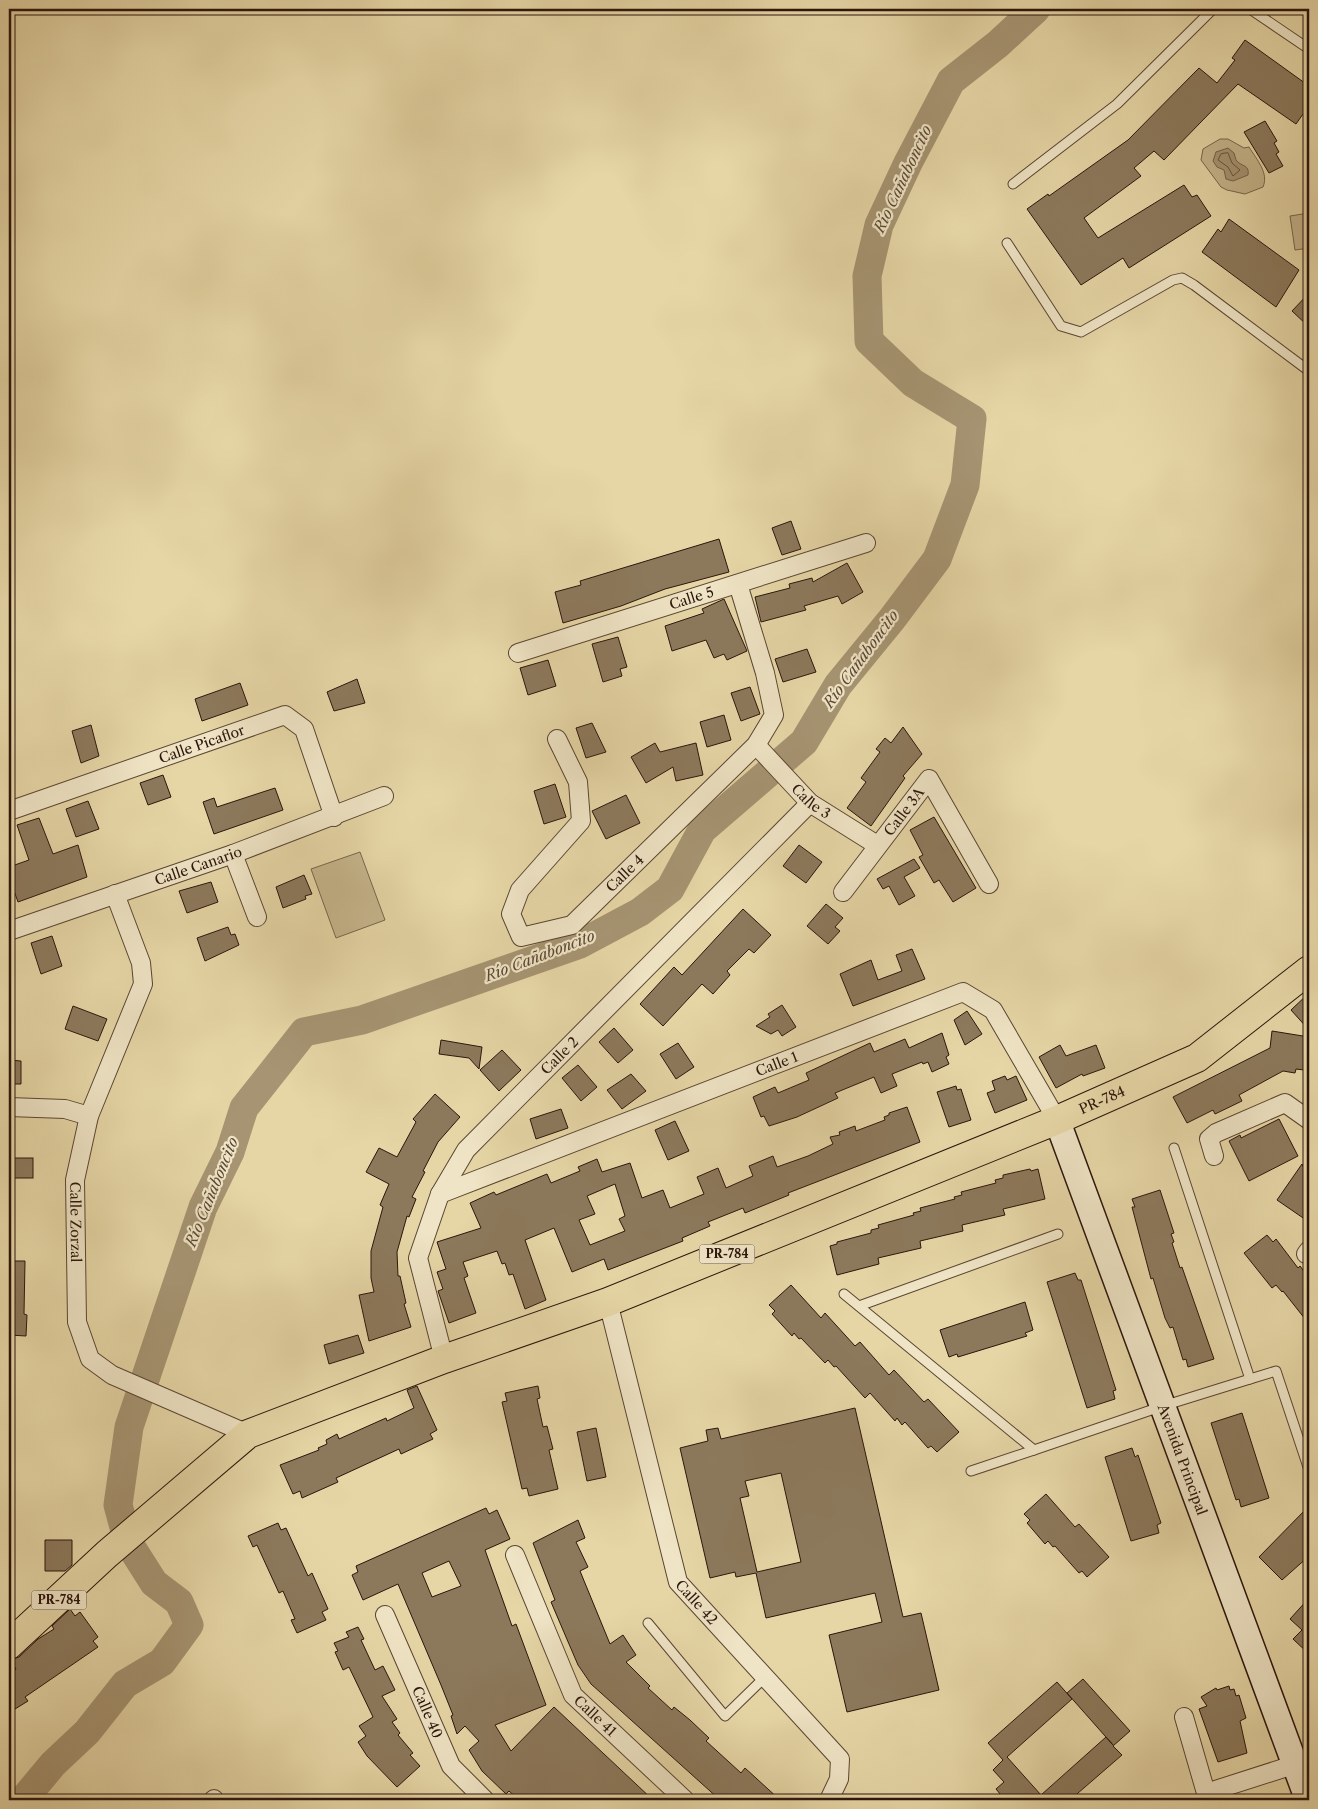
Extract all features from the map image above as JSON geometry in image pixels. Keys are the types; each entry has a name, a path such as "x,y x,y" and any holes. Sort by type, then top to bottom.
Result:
{"main road":[{"name":"PR-784","path":"9,1645 107,1554 248,1434 444,1359 608,1302 1057,1120 1197,1058 1309,970"}],"street":[{"name":"Calle 5","path":"518,653 866,543"},
{"name":"Calle 4","path":"557,740 578,782 581,821 520,890 511,914 521,937 572,925 756,745 774,715 765,673 738,584"},
{"name":"Calle Picaflor","path":"9,811 285,716 304,729 334,816"},
{"name":"Calle 3","path":"756,745 810,803 877,846"},
{"name":"Calle 3A","path":"843,892 929,779 990,884"},
{"name":"Calle Canario","path":"9,931 233,854 384,796"},
{"name":"Calle 2","path":"444,1359 418,1258 440,1194 466,1150 810,803"},
{"path":"233,854 257,917"},
{"name":"Calle Zorzal","path":"115,894 141,963 143,984 89,1116 75,1180 77,1322 90,1359 112,1374 248,1434"},
{"name":"Calle 1","path":"440,1194 963,992 993,1010 1057,1120"},
{"path":"1214,1156 1209,1139 1216,1132 1285,1102 1309,1120"},
{"path":"9,1107 64,1108 89,1116"},
{"name":"Avenida Principal","path":"1057,1120 1163,1406 1302,1762 1308,1800"},
{"name":"Calle 42","path":"608,1302 678,1582 840,1759 839,1779 829,1800"},
{"name":"Calle 41","path":"515,1555 573,1695 685,1800"},
{"name":"Calle 40","path":"385,1615 451,1766 485,1800"},
{"path":"1184,1717 1207,1796 1302,1762"}],"lane":[{"path":"1013,184 1117,104 1213,9"},
{"path":"1250,9 1309,49"},
{"path":"1007,243 1061,326 1081,332 1173,280 1182,278 1309,371"},
{"path":"1174,1148 1250,1379"},
{"path":"859,1306 1058,1234"},
{"path":"844,1294 1034,1450"},
{"path":"971,1472 1163,1406 1276,1371 1308,1467"},
{"path":"648,1623 726,1716 765,1676"}],"shaded area":[{"path":"1220,139 1228,139 1244,148 1249,147 1263,172 1263,187 1245,194 1221,187 1201,160 1203,149"},
{"path":"1309,213 1309,248 1295,250 1290,216"},
{"path":"360,852 385,920 336,938 311,869"}],"water":[{"path":"1228,148 1234,153 1236,160 1248,169 1248,175 1233,181 1226,179 1224,170 1217,167 1213,161 1216,152"}],"building":[{"path":"1245,40 1309,86 1309,119 1303,114 1296,124 1238,84 1164,160 1154,151 1134,168 1141,176 1084,218 1098,238 1184,185 1192,197 1197,195 1211,216 1129,268 1123,258 1081,285 1027,209 1048,194 1049,196 1128,140 1199,68 1217,83 1235,60 1232,58"},
{"path":"1265,121 1277,141 1274,143 1279,152 1276,154 1283,166 1269,173 1244,132"},
{"path":"1229,219 1299,270 1276,307 1202,252 1218,229 1221,232"},
{"path":"1309,293 1309,327 1292,311"},
{"path":"791,521 801,549 782,555 772,528"},
{"path":"719,539 729,572 665,589 621,606 563,623 555,592 581,585 580,581"},
{"path":"847,563 863,592 842,604 838,596 804,606 806,610 761,622 755,597 790,588 789,584 812,578 813,582"},
{"path":"724,599 747,651 727,660 724,654 714,658 706,640 672,651 665,626 704,613 702,609"},
{"path":"618,637 627,667 620,669 622,676 603,682 592,644"},
{"path":"807,649 816,672 783,682 775,659"},
{"path":"548,660 556,686 528,695 520,668"},
{"path":"357,679 365,703 334,711 327,692"},
{"path":"240,683 248,705 202,721 195,699"},
{"path":"750,687 760,714 741,721 731,693"},
{"path":"724,715 731,740 707,747 700,722"},
{"path":"592,723 606,752 586,758 576,728"},
{"path":"91,725 99,756 81,763 72,731"},
{"path":"903,727 922,754 903,776 905,778 871,826 847,808 866,782 861,778 880,752 876,749 885,738 891,743"},
{"path":"655,743 660,752 696,743 703,775 676,781 673,767 646,783 631,757"},
{"path":"163,775 171,797 148,805 140,783"},
{"path":"555,784 566,817 544,824 534,791"},
{"path":"275,788 283,810 214,834 203,802 214,798 217,807"},
{"path":"626,795 640,823 606,839 592,811"},
{"path":"88,801 99,829 76,837 66,809"},
{"path":"934,817 976,888 953,902 939,880 934,883 919,857 923,855 910,830"},
{"path":"39,818 53,854 78,845 87,877 18,902 9,877 9,867 29,860 17,825"},
{"path":"799,845 822,862 806,883 783,866"},
{"path":"914,859 920,868 904,877 915,896 899,905 889,886 883,889 877,879"},
{"path":"304,875 312,894 305,896 306,899 283,908 276,887"},
{"path":"211,882 218,902 187,913 179,891"},
{"path":"826,904 843,918 835,927 840,931 828,944 807,926"},
{"path":"743,909 771,935 754,953 749,949 727,971 730,975 713,994 702,984 663,1026 640,1004 674,967 682,975"},
{"path":"228,927 231,935 235,934 239,945 205,961 197,938"},
{"path":"52,936 62,966 41,974 31,943"},
{"path":"912,949 925,979 853,1006 840,974 871,960 878,980 902,971 896,955"},
{"path":"1309,993 1309,1030 1291,1010"},
{"path":"782,1005 796,1027 782,1036 778,1030 771,1034 756,1026 770,1017 768,1014"},
{"path":"73,1006 107,1019 98,1041 65,1029"},
{"path":"967,1011 982,1034 965,1045 954,1020"},
{"path":"614,1028 633,1050 618,1063 599,1042"},
{"path":"1272,1031 1309,1037 1304,1070 1296,1069 1295,1073 1283,1071 1239,1095 1242,1101 1215,1114 1213,1110 1187,1123 1173,1097 1270,1048"},
{"path":"942,1033 949,1055 946,1057 949,1064 932,1072 928,1062 923,1064 922,1062 892,1074 897,1086 881,1093 874,1077 835,1093 838,1098 797,1117 769,1126 764,1116 761,1117 753,1097 775,1087 778,1093 809,1080 806,1073 870,1043 874,1052 905,1039 909,1048"},
{"path":"441,1040 482,1047 479,1069 469,1058 439,1054"},
{"path":"678,1043 694,1067 676,1079 660,1054"},
{"path":"1060,1045 1066,1056 1096,1045 1105,1068 1083,1076 1082,1074 1056,1088 1039,1057"},
{"path":"502,1050 521,1070 499,1091 480,1070"},
{"path":"9,1060 21,1061 21,1084 9,1084"},
{"path":"578,1065 597,1087 581,1101 562,1078"},
{"path":"631,1074 646,1091 622,1109 607,1090"},
{"path":"1005,1076 1007,1080 1016,1076 1027,1100 995,1113 987,1093 995,1090 992,1081"},
{"path":"956,1086 957,1090 961,1089 971,1120 949,1127 937,1092"},
{"path":"435,1094 460,1117 438,1142 423,1171 425,1172 412,1197 416,1199 409,1217 407,1216 397,1252 398,1276 400,1276 406,1303 404,1304 411,1327 369,1341 359,1295 374,1292 371,1278 371,1251 383,1207 380,1205 389,1184 366,1172 379,1148 397,1157 416,1122 413,1119"},
{"path":"907,1107 920,1142 788,1193 789,1195 745,1213 743,1208 708,1222 710,1226 682,1238 683,1241 608,1270 604,1259 572,1272 554,1228 525,1240 546,1300 525,1309 513,1274 509,1275 505,1263 502,1264 497,1251 463,1262 468,1276 464,1278 476,1313 449,1323 438,1291 443,1289 437,1272 446,1269 437,1242 481,1228 470,1203 494,1192 496,1195 547,1174 551,1183 580,1171 578,1167 597,1159 602,1172 630,1163 642,1198 663,1190 670,1208 704,1194 697,1177 718,1168 726,1188 753,1176 749,1166 773,1156 777,1167 808,1156 833,1144 830,1137 840,1135 839,1132 855,1126 856,1131 885,1120 884,1117 889,1115 889,1113","holes":["615,1184 625,1216 619,1219 625,1231 590,1245 579,1220 595,1214 587,1196"]},
{"path":"561,1109 568,1128 536,1139 530,1119"},
{"path":"1279,1119 1298,1156 1249,1181 1229,1141 1240,1135 1241,1138"},
{"path":"675,1121 689,1151 668,1160 655,1130"},
{"path":"9,1158 33,1158 33,1178 9,1178"},
{"path":"1309,1160 1309,1222 1277,1200 1302,1164 1304,1168"},
{"path":"1030,1169 1031,1171 1038,1169 1045,1199 1003,1209 1005,1215 962,1225 963,1231 920,1241 921,1248 878,1258 879,1264 837,1275 830,1246 837,1244 837,1242 871,1233 871,1230 879,1228 878,1225 914,1215 913,1213 921,1211 920,1208 955,1199 954,1197 962,1195 961,1192 996,1183 995,1180 1003,1178 1003,1175"},
{"path":"1160,1190 1174,1233 1171,1234 1174,1242 1172,1243 1214,1359 1188,1367 1186,1359 1183,1360 1173,1327 1170,1328 1165,1318 1153,1278 1151,1279 1132,1207 1135,1207 1132,1199"},
{"path":"1267,1235 1273,1242 1276,1239 1298,1268 1300,1266 1309,1278 1309,1324 1283,1291 1276,1285 1272,1288 1244,1253"},
{"path":"9,1261 25,1261 24,1314 27,1315 26,1336 9,1335"},
{"path":"1075,1273 1078,1280 1081,1280 1116,1390 1113,1391 1115,1399 1087,1408 1047,1282"},
{"path":"791,1285 821,1318 825,1313 855,1346 860,1342 889,1375 894,1370 924,1402 928,1399 959,1432 937,1452 931,1446 928,1448 905,1422 902,1425 897,1418 895,1421 870,1393 865,1398 836,1366 834,1367 828,1360 825,1363 801,1338 799,1339 794,1333 792,1336 772,1314 775,1311 769,1305"},
{"path":"1025,1302 1033,1330 1025,1333 1027,1336 958,1357 957,1354 949,1357 940,1330"},
{"path":"358,1335 364,1353 329,1364 324,1345"},
{"path":"417,1386 437,1430 430,1434 433,1439 401,1454 399,1449 336,1478 338,1482 302,1498 300,1491 293,1494 280,1465 319,1450 318,1448 327,1444 326,1440 337,1434 339,1439 386,1418 387,1421 414,1408 407,1390"},
{"path":"538,1386 540,1398 537,1399 543,1427 547,1426 553,1449 549,1450 558,1489 529,1496 527,1488 522,1489 502,1402 507,1401 505,1393"},
{"path":"855,1408 903,1617 921,1613 939,1690 847,1712 829,1635 882,1622 875,1593 766,1618 756,1573 736,1577 735,1572 710,1578 680,1448 708,1441 706,1430 718,1428 721,1439","holes":["781,1473 801,1562 757,1572 740,1498 749,1496 745,1481"]},
{"path":"1242,1413 1269,1498 1241,1507 1239,1499 1236,1500 1211,1423"},
{"path":"596,1428 606,1477 587,1481 577,1432"},
{"path":"1132,1448 1135,1457 1138,1455 1161,1523 1157,1525 1159,1533 1131,1541 1105,1457"},
{"path":"1046,1494 1075,1527 1079,1524 1109,1557 1087,1577 1082,1571 1079,1573 1055,1546 1053,1547 1048,1541 1045,1544 1027,1523 1030,1520 1024,1514"},
{"path":"1309,1506 1309,1556 1282,1580 1259,1557"},
{"path":"486,1508 489,1514 497,1510 510,1539 485,1550 512,1626 516,1624 546,1705 495,1725 511,1751 554,1707 653,1800 519,1800 509,1791 506,1794 482,1771 469,1750 479,1741 465,1726 457,1734 451,1716 453,1715 398,1584 363,1600 352,1575 358,1572 356,1566","holes":["449,1561 461,1586 432,1597 422,1573"]},
{"path":"578,1520 585,1538 576,1542 588,1567 580,1571 610,1644 623,1635 636,1655 626,1662 650,1686 648,1688 672,1710 674,1707 690,1720 709,1738 706,1741 741,1773 745,1768 780,1800 720,1800 591,1684 578,1665 551,1602 555,1600 533,1543"},
{"path":"278,1523 281,1530 286,1528 308,1576 312,1573 328,1609 322,1612 326,1620 297,1633 291,1620 295,1619 283,1591 279,1593 257,1545 253,1547 248,1536"},
{"path":"45,1540 72,1540 72,1565 65,1571 45,1571"},
{"path":"1309,1598 1309,1654 1293,1639 1302,1630 1290,1619"},
{"path":"70,1609 75,1616 80,1612 98,1637 93,1641 98,1647 25,1697 28,1701 15,1709 9,1699 9,1674 16,1669 10,1660 19,1657 38,1639 54,1629 52,1626"},
{"path":"358,1627 364,1639 361,1640 375,1670 383,1666 395,1690 382,1696 397,1719 392,1722 400,1733 398,1735 413,1753 410,1755 420,1766 397,1787 367,1756 358,1742 366,1736 359,1726 373,1717 349,1667 343,1670 335,1652 338,1651 334,1643 349,1637 346,1632"},
{"path":"1083,1679 1130,1731 1113,1746 1122,1755 1070,1800 1005,1800 996,1789 1004,1782 993,1770 1003,1760 988,1743 1057,1682 1072,1699 1007,1757 1041,1795 1106,1737 1067,1693"},
{"path":"1229,1686 1230,1690 1234,1689 1236,1696 1239,1695 1246,1718 1240,1721 1247,1753 1218,1762 1199,1709 1207,1706 1201,1697 1216,1688 1217,1690"}],"waterway":[{"name":"Río Cañaboncito","path":"23,1800 53,1764 87,1732 125,1684 162,1662 189,1625 179,1602 154,1583 128,1542 118,1505 129,1427 203,1207 230,1152 244,1108 304,1032 362,1020 580,944 640,912 670,889 702,830 804,742 838,685 892,619 937,559 965,485 972,419 913,383 869,341 867,276 879,225 908,163 951,81 998,44 1036,9"}]}
